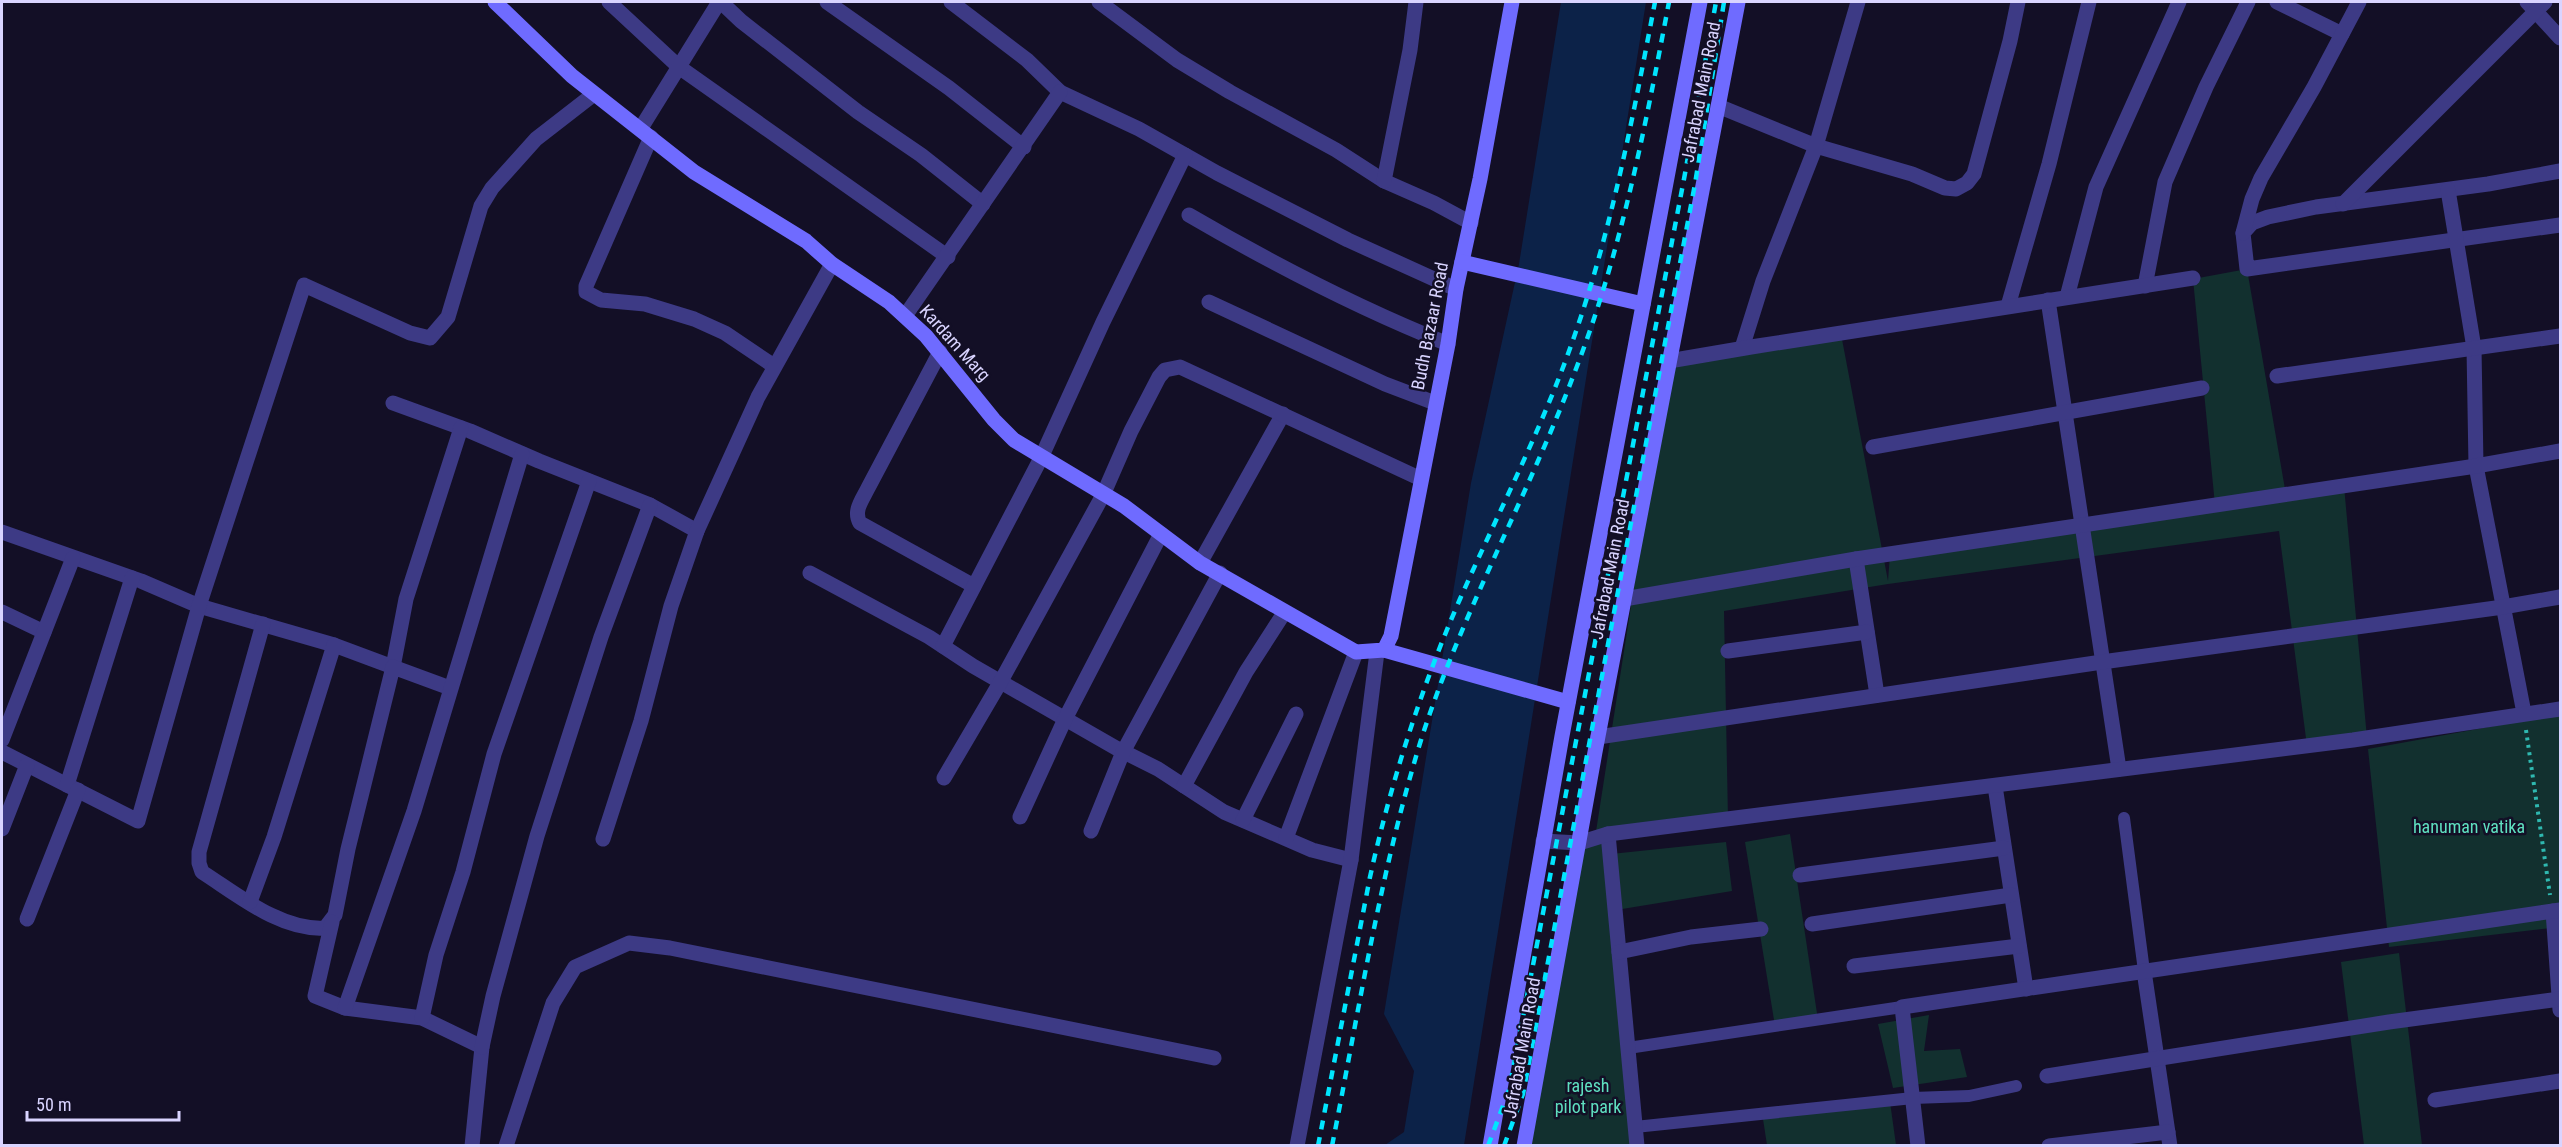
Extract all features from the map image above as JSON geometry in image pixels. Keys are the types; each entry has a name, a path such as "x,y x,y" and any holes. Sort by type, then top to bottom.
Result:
{"main road":[{"name":"Kardam Marg","path":"495,2 548,54 594,94 694,172 806,241 832,264 905,316 940,352 994,420 1014,440 1103,495 1200,562 1284,613 1356,652 1380,651 1568,702"},
{"name":"Budh Bazaar Road","path":"1380,651 1391,636 1448,344 1456,289 1472,223 1512,2"},
{"name":"Jafrabad Main Road","path":"1490,1146 1568,702 1700,2"},
{"name":"Jafrabad Main Road","path":"1524,1146 1598,737 1738,2"},
{"path":"1462,262 1643,304"}],"street":[{"path":"609,2 679,67 948,257"},
{"path":"774,366 725,333 694,319 645,304 601,300 586,292 586,285 646,133 679,67 720,2 858,112 921,155 983,204"},
{"path":"827,2 949,88 1024,147"},
{"path":"951,2 1027,60 1060,92 1139,129 1348,240 1456,289"},
{"path":"1099,2 1120,9 1186,65 1296,130 1336,150 1384,181 1472,223"},
{"path":"1384,181 1410,50 1416,2"},
{"path":"1742,348 1763,281 1816,146 1858,2"},
{"path":"1718,106 1816,146 1912,174 1945,188 1956,189 1967,183 1974,174 2018,2"},
{"path":"2008,306 2049,164 2089,2"},
{"path":"2067,297 2096,187 2179,2"},
{"path":"2145,286 2165,182 2206,87 2248,2"},
{"path":"2277,2 2342,34"},
{"path":"2359,2 2261,178 2252,199 2243,233 2247,269 2560,225"},
{"path":"2343,204 2536,5 2560,38"},
{"path":"905,316 1060,92"},
{"path":"2,752 138,820 199,606 304,285 410,333 430,338 448,317 481,206 492,188 536,139 594,94"},
{"path":"943,646 1041,458 1185,155"},
{"path":"2243,233 2252,223 2268,217 2560,171"},
{"path":"2448,190 2474,348 2476,466 2524,713"},
{"path":"1189,215 1261,257 1380,317 1448,344"},
{"path":"603,839 641,721 671,606 697,531 735,444 774,366 832,264"},
{"path":"1669,362 1742,348 2193,279"},
{"path":"2048,300 2119,769"},
{"path":"1209,302 1385,384 1435,403"},
{"path":"2277,376 2560,336"},
{"path":"940,352 868,488 856,517 860,523 974,586"},
{"path":"944,778 1001,681 1103,495 1131,431 1159,377 1166,370 1180,367 1421,479"},
{"path":"1873,447 2202,388"},
{"path":"393,403 461,428 650,505 697,531"},
{"path":"1200,562 1283,414"},
{"path":"461,428 406,599 393,667 315,996 345,1008 422,1018 482,1047"},
{"path":"1624,599 1856,559 2476,466 2560,451"},
{"path":"345,1008 414,811 522,454"},
{"path":"422,1018 436,955 463,872 494,754 589,482"},
{"path":"472,1146 482,1047 537,836 604,626 650,505"},
{"path":"2,532 132,578 199,606 334,645 450,688"},
{"path":"1020,817 1065,719 1161,534"},
{"path":"2,740 73,558"},
{"path":"1856,559 1878,696"},
{"path":"810,573 943,646 1065,719 1158,769 1224,812 1312,850 1351,860"},
{"path":"1091,831 1124,752 1220,573"},
{"path":"27,919 72,788 132,578"},
{"path":"1598,737 2560,597"},
{"path":"2,612 44,632"},
{"path":"1184,786 1246,672 1284,613"},
{"path":"263,624 199,852 199,863 202,872 250,902 301,927 325,928 332,922"},
{"path":"1728,651 1867,632"},
{"path":"250,902 274,837 334,645"},
{"path":"1297,1146 1351,860 1380,651"},
{"path":"1286,838 1356,652"},
{"path":"1544,841 1579,843 1608,834 2353,740 2560,709"},
{"path":"1243,820 1296,714"},
{"path":"2,829 27,765"},
{"path":"1995,786 2026,989"},
{"path":"1608,834 1637,1146"},
{"path":"1800,875 2004,849"},
{"path":"1812,924 2011,895"},
{"path":"1918,1146 1902,1007 2557,910 2560,1003 2389,1022 2047,1076"},
{"path":"1619,952 1691,937 1761,929"},
{"path":"506,1146 553,1003 575,967 629,943 681,950 1214,1058"},
{"path":"1854,966 2019,946"},
{"path":"2049,1146 2169,1139 2144,971"},
{"path":"2435,1100 2560,1081"}],"lane":[{"path":"2124,818 2144,971"},
{"path":"1628,1048 1902,1007"},
{"path":"1635,1127 1913,1098 1969,1096 2016,1086"}],"path":[{"path":"2524,713 2557,910"}],"green space":[{"name":"rajesh pilot park","path":"2247,269 2286,495 2344,486 2367,738 2307,746 2279,531 1888,584 1724,611 1728,819 1609,836 1611,854 1726,842 1732,891 1616,910 1642,1145 1529,1146 1579,843 1595,838 1669,361 1841,334 1888,581 1890,554 2215,505 2193,279"},
{"name":"hanuman vatika","path":"2560,714 2560,927 2389,947 2368,749"},
{"path":"1790,834 1818,1020 1775,1026 1745,842"},
{"path":"2399,953 2422,1145 2364,1145 2341,962"},
{"path":"1929,1015 1924,1051 1960,1049 1967,1077 1893,1088 1878,1024"},
{"path":"1890,1102 1896,1145 1767,1145 1763,1119"}],"water":[{"path":"1561,2 1646,2 1464,1145 1385,1145 1404,1132 1414,1071 1384,1014 1471,483 1519,264"}],"railway":[{"path":"1318,1146 1370,877 1397,771 1432,667 1473,570 1538,428 1578,325 1593,279 1617,188 1655,2"},
{"path":"1332,1146 1382,891 1421,740 1455,647 1556,420 1591,329 1630,190 1669,2"},
{"path":"1488,1146 1509,1090 1716,2"},
{"path":"1504,1146 1523,1094 1695,184 1724,2"}]}
